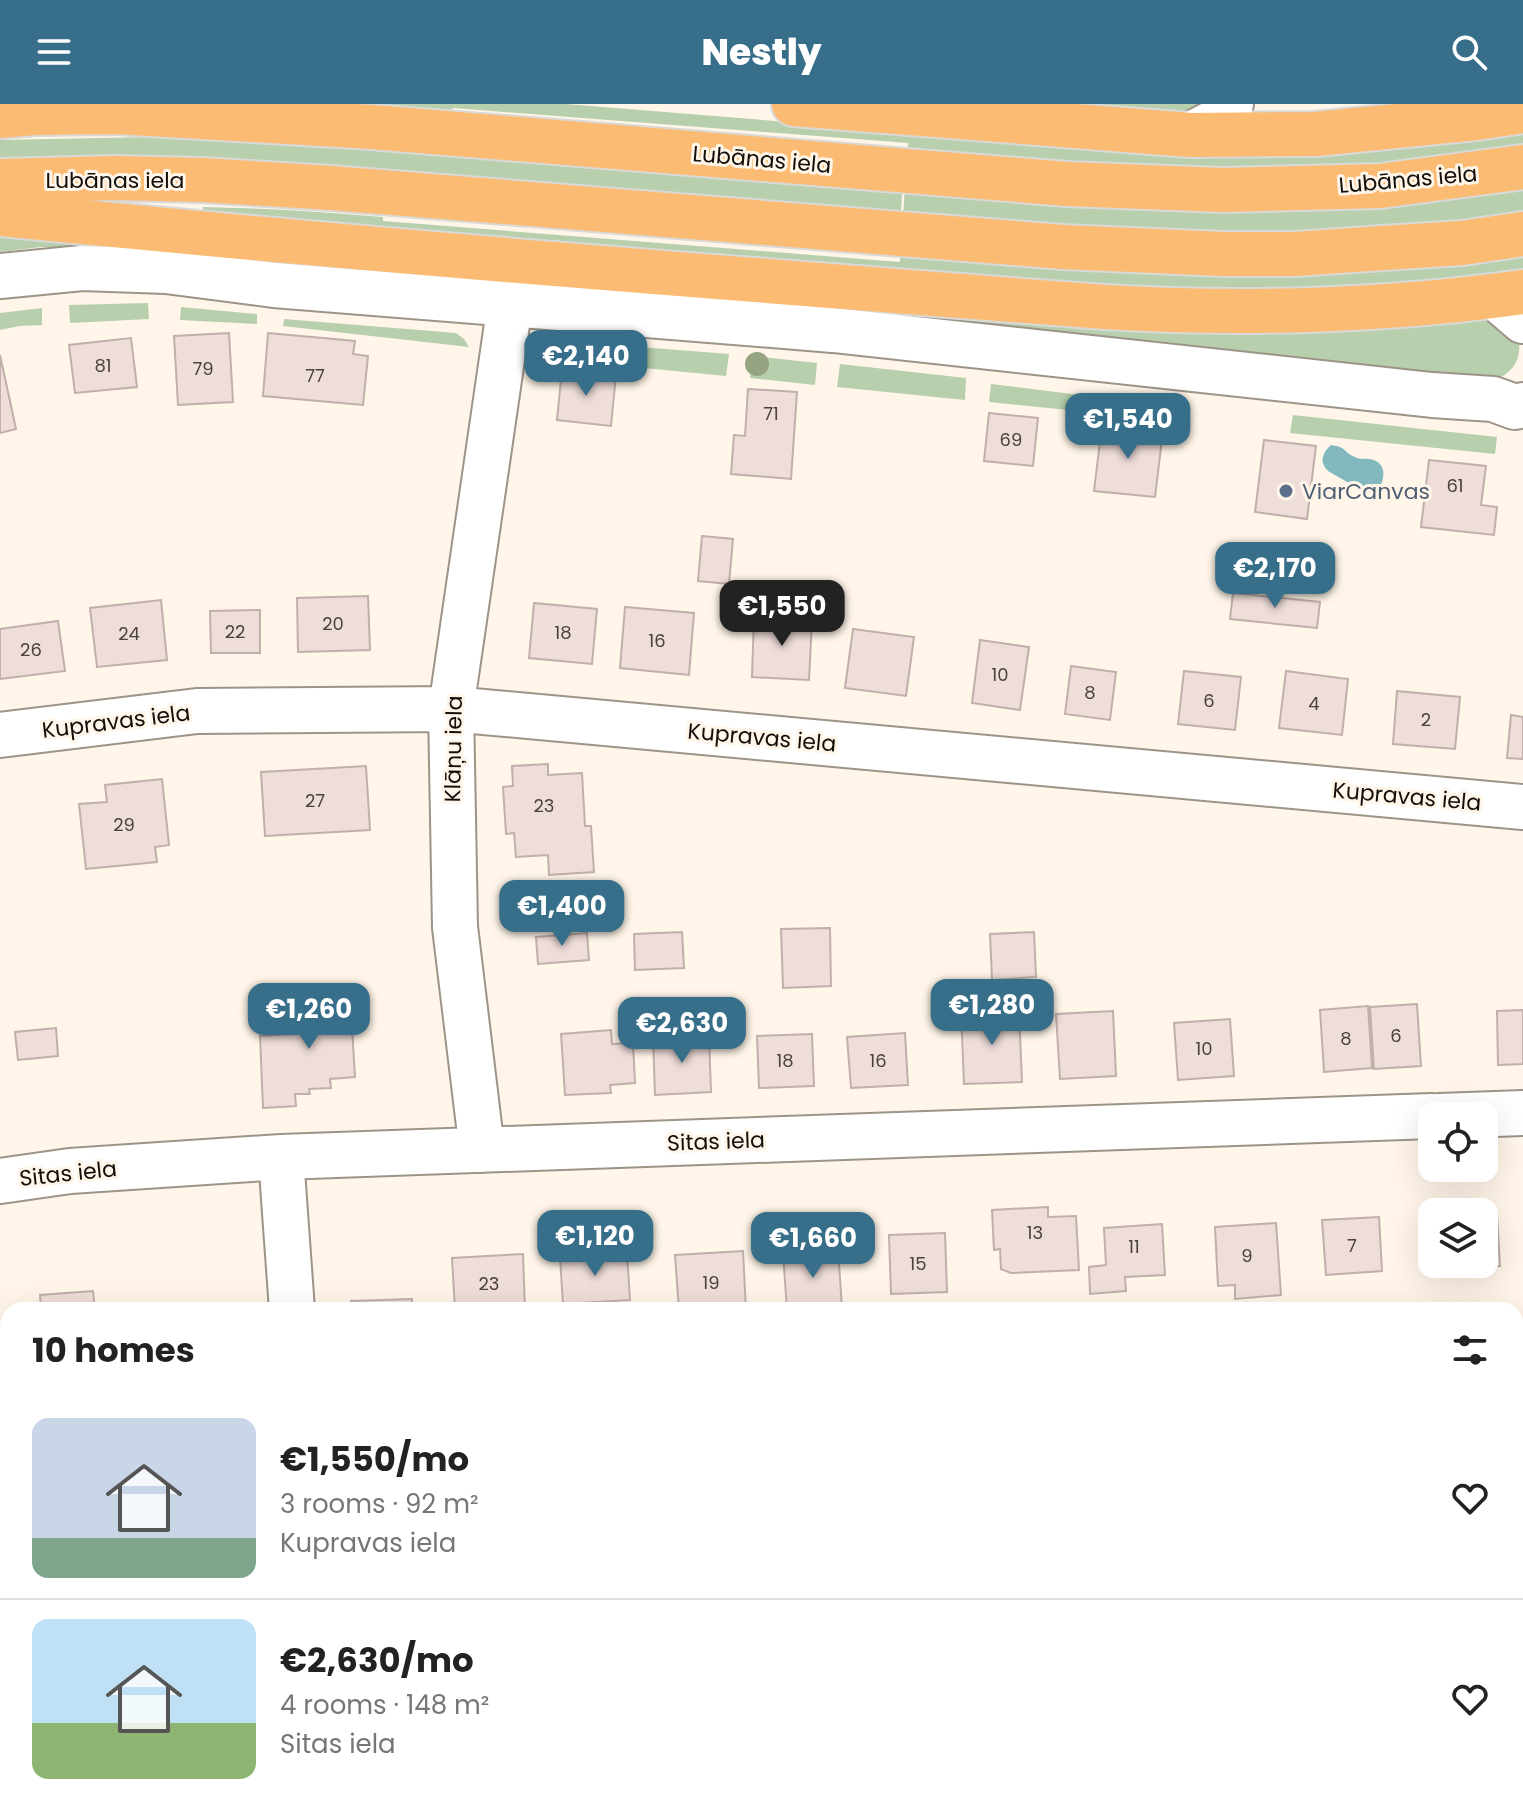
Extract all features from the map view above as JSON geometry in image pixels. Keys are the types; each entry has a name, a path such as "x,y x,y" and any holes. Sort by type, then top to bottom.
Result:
{"highway":[{"path":"794,104 1012,113 1190,135 1316,134 1523,111"},
{"name":"Lubānas iela","path":"0,116 116,112 372,127 1067,184 1223,190 1380,186 1523,167"},
{"name":"Lubānas iela","path":"0,181 114,178 202,180 1063,247 1237,254 1295,254 1462,243 1523,234"},
{"path":"0,214 569,266 1181,312 1513,303"}],"street":[{"path":"1190,135 1224,117 1231,104"},
{"path":"0,276 82,268 166,271 274,285 833,330 1432,395 1513,393"},
{"name":"Klāņu iela","path":"482,1150 455,927 451,709 510,304"},
{"name":"Kupravas iela","path":"0,735 197,711 451,709 1523,807"},
{"path":"1498,1114 1523,1113"},
{"name":"Sitas iela","path":"0,1181 70,1171 281,1157 1418,1117"},
{"path":"281,1157 291,1302"}],"green space":[{"path":"368,104 566,104 1120,149 1352,151 1523,135 1523,275 1411,288 1183,292 204,215 203,207 316,212 383,217 383,221 900,262 908,143"},
{"path":"1046,104 1208,104 1191,113"},
{"path":"149,137 390,152 902,194 901,212 153,155 0,163 0,140"},
{"path":"0,230 535,282 994,321 1166,331 1489,317 1519,342 1519,355 1515,365 1496,380 74,248 41,247 0,252"},
{"path":"148,303 149,319 70,323 69,305"},
{"path":"181,307 257,314 257,324 180,320"},
{"path":"42,308 42,325 0,330 0,313"},
{"path":"284,319 456,333 469,347 283,326"},
{"path":"576,342 729,354 726,376 563,360"},
{"path":"752,356 817,363 815,385 750,378"},
{"path":"840,364 966,378 965,400 837,387"},
{"path":"991,384 1080,395 1078,411 989,402"},
{"path":"1293,415 1497,437 1495,454 1290,433"}],"water":[{"path":"1331,445 1357,458 1378,462 1383,472 1381,485 1369,491 1361,490 1328,471 1323,458"}],"building":[{"path":"229,333 233,402 178,405 174,336"},
{"path":"268,333 355,341 353,354 368,356 363,405 263,396"},
{"path":"131,338 137,387 75,393 69,345"},
{"path":"0,355 16,429 0,433"},
{"path":"562,369 616,375 611,426 557,420"},
{"path":"748,389 797,392 791,479 731,474 734,435 745,436"},
{"path":"989,413 1038,418 1033,466 984,461"},
{"path":"1102,425 1163,431 1155,497 1094,491"},
{"path":"1264,440 1316,446 1307,519 1255,512"},
{"path":"1429,460 1486,466 1481,505 1497,507 1494,535 1421,527"},
{"path":"702,536 733,539 729,584 698,581"},
{"path":"1233,593 1320,602 1317,628 1230,619"},
{"path":"368,596 370,650 298,652 297,598"},
{"path":"161,600 167,660 97,667 90,608"},
{"path":"534,603 597,609 592,664 529,658"},
{"path":"625,607 694,613 689,675 620,668"},
{"path":"260,610 260,653 211,653 210,611"},
{"path":"754,617 812,620 809,680 752,677"},
{"path":"58,621 65,671 0,679 0,629"},
{"path":"853,629 914,637 906,696 845,688"},
{"path":"980,640 1029,647 1020,710 972,703"},
{"path":"1071,666 1116,672 1110,720 1065,714"},
{"path":"1184,671 1241,677 1235,730 1178,724"},
{"path":"1286,671 1348,679 1342,735 1279,728"},
{"path":"1397,691 1460,697 1455,749 1393,744"},
{"path":"1511,715 1523,717 1523,759 1507,758"},
{"path":"548,764 548,775 582,773 585,826 591,826 594,872 549,875 548,855 516,857 514,833 506,834 503,787 513,786 512,766"},
{"path":"366,766 370,830 265,836 261,772"},
{"path":"162,779 169,845 155,847 157,862 86,869 79,804 107,802 105,785"},
{"path":"830,928 831,986 783,988 781,929"},
{"path":"682,932 684,968 635,970 634,934"},
{"path":"1034,932 1036,977 992,980 990,934"},
{"path":"587,933 589,960 538,964 536,937"},
{"path":"350,994 355,1077 330,1079 331,1088 309,1089 310,1094 295,1094 296,1106 263,1108 260,1036 292,1034 291,1007 310,1006 310,996"},
{"path":"1417,1004 1421,1066 1374,1069 1370,1007"},
{"path":"1368,1006 1372,1068 1324,1072 1320,1010"},
{"path":"1019,1010 1022,1082 964,1084 961,1012"},
{"path":"1523,1010 1523,1064 1498,1065 1497,1011"},
{"path":"1113,1011 1116,1076 1060,1079 1056,1014"},
{"path":"1230,1019 1234,1076 1178,1080 1174,1023"},
{"path":"56,1028 58,1056 18,1060 15,1032"},
{"path":"611,1030 612,1044 633,1043 635,1083 610,1085 611,1093 565,1095 561,1034"},
{"path":"905,1033 908,1085 851,1088 847,1037"},
{"path":"812,1034 814,1086 759,1088 757,1036"},
{"path":"709,1036 711,1092 655,1095 653,1038"},
{"path":"1048,1207 1048,1217 1076,1216 1079,1270 1011,1273 1001,1269 1000,1249 994,1250 992,1210"},
{"path":"1379,1217 1382,1271 1326,1275 1322,1220"},
{"path":"1276,1223 1281,1295 1235,1299 1235,1285 1218,1286 1215,1227"},
{"path":"1162,1224 1165,1275 1125,1277 1126,1291 1090,1294 1089,1267 1106,1265 1104,1228"},
{"path":"945,1233 947,1292 891,1294 889,1235"},
{"path":"838,1249 842,1302 786,1302 783,1253"},
{"path":"743,1251 746,1302 678,1302 675,1255"},
{"path":"627,1253 630,1300 563,1302 560,1257"},
{"path":"523,1254 525,1302 455,1302 452,1258"},
{"path":"93,1291 94,1302 40,1302 40,1295"},
{"path":"412,1299 412,1302 351,1301"}],"place":[{"name":"ViarCanvas","path":"1286,491"}]}
